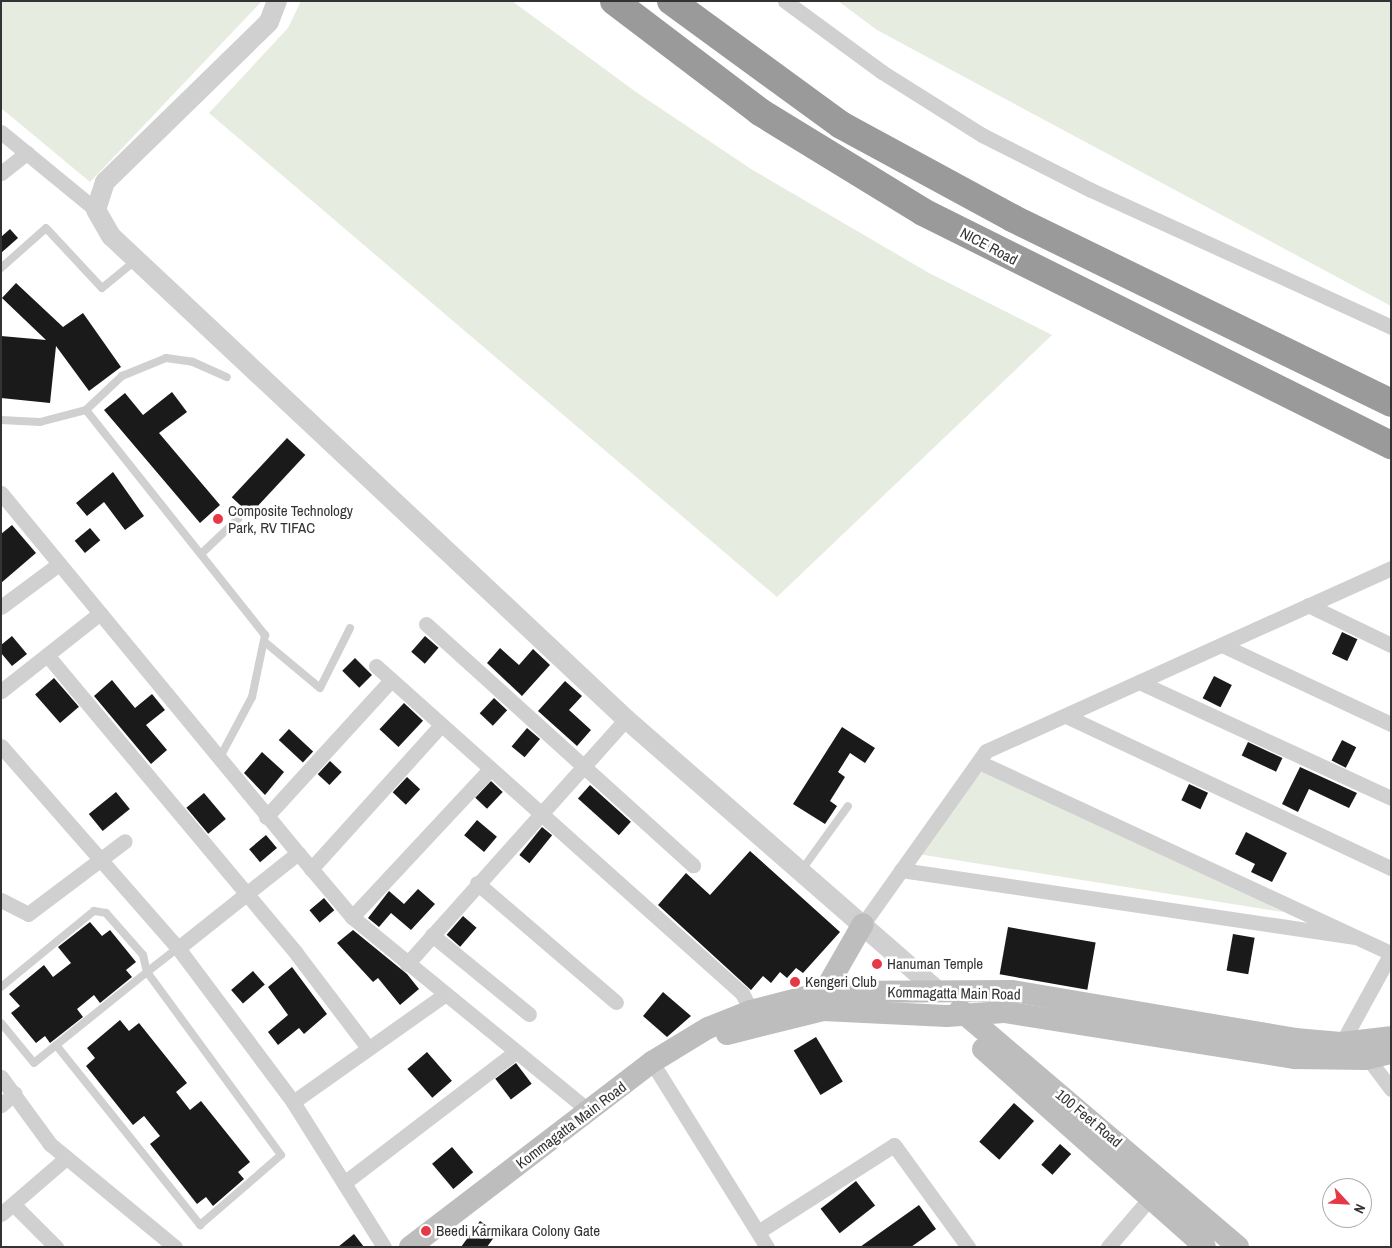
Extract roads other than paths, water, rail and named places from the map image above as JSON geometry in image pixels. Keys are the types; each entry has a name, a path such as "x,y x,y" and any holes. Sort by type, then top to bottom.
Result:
{"highway":[{"name":"NICE Road","path":"614,1 760,112 923,212 1391,445"},
{"path":"671,1 841,125 1012,218 1391,403"}],"main road":[{"path":"824,1001 863,924"},
{"name":"Kommagatta Main Road","path":"410,1247 652,1062 708,1028 751,1011 824,1001 928,991 1012,991 1351,1051 1391,1053"},
{"name":"100 Feet Road","path":"928,991 1157,1190 1238,1247"},
{"name":"Kommagatta Main Road","path":"430,1247 658,1072 714,1038 824,1001 957,1016 1004,1012 1294,1058 1351,1051 1391,1037"},
{"name":"100 Feet Road","path":"1157,1190 1204,1247"}],"street":[{"path":"96,210 105,182 269,22 277,1"},
{"path":"785,1 882,72 982,135 1091,190 1391,326"},
{"path":"1,132 96,210 111,236 136,260 626,719 800,872 863,924 928,991"},
{"path":"1,173 27,153"},
{"path":"1,493 266,817 352,917 514,1053 589,1111"},
{"path":"1,608 59,564"},
{"path":"863,924 986,751 1391,568"},
{"path":"1308,605 1391,644"},
{"path":"1,691 100,613"},
{"path":"426,624 693,865"},
{"path":"1222,645 1391,724"},
{"path":"47,655 246,895 368,1048"},
{"path":"376,666 490,770 742,993 751,1011"},
{"path":"266,817 392,680"},
{"path":"1139,682 1391,798"},
{"path":"1066,716 1391,868"},
{"path":"407,964 539,813 626,719"},
{"path":"311,869 441,725"},
{"path":"1,746 178,948 292,1102 384,1247"},
{"path":"979,762 1391,953 1351,1051 1391,1089"},
{"path":"352,917 490,770"},
{"path":"1,900 28,914 125,842"},
{"path":"178,948 298,853"},
{"path":"901,870 1355,937"},
{"path":"477,883 616,1002"},
{"path":"432,935 529,1014"},
{"path":"292,1102 444,995"},
{"path":"344,1183 514,1053"},
{"path":"658,1072 767,1247"},
{"path":"1,1077 15,1093 35,1128 66,1158 175,1247"},
{"path":"1,1105 15,1093"},
{"path":"758,1232 894,1144 968,1247"},
{"path":"1,1214 66,1158"},
{"path":"1108,1247 1157,1190"},
{"path":"13,1204 56,1247"}],"lane":[{"path":"1,268 46,228 102,288 136,260"},
{"path":"1,420 40,422 86,410 122,376 166,358 193,362 227,377"},
{"path":"86,410 201,554 266,643 320,688 350,628"},
{"path":"201,554 238,520"},
{"path":"219,759 252,697 266,643"},
{"path":"800,872 848,806"},
{"path":"1,987 94,910 106,913 143,955 147,972 281,1155 200,1225 56,1045"},
{"path":"1,1023 34,1063 178,948"}],"place":[{"name":"Composite Technology Park, RV TIFAC","path":"218,519"},
{"name":"Hanuman Temple","path":"877,964"},
{"name":"Kengeri Club","path":"795,982"},
{"name":"Beedi Karmikara Colony Gate","path":"426,1231"}]}
